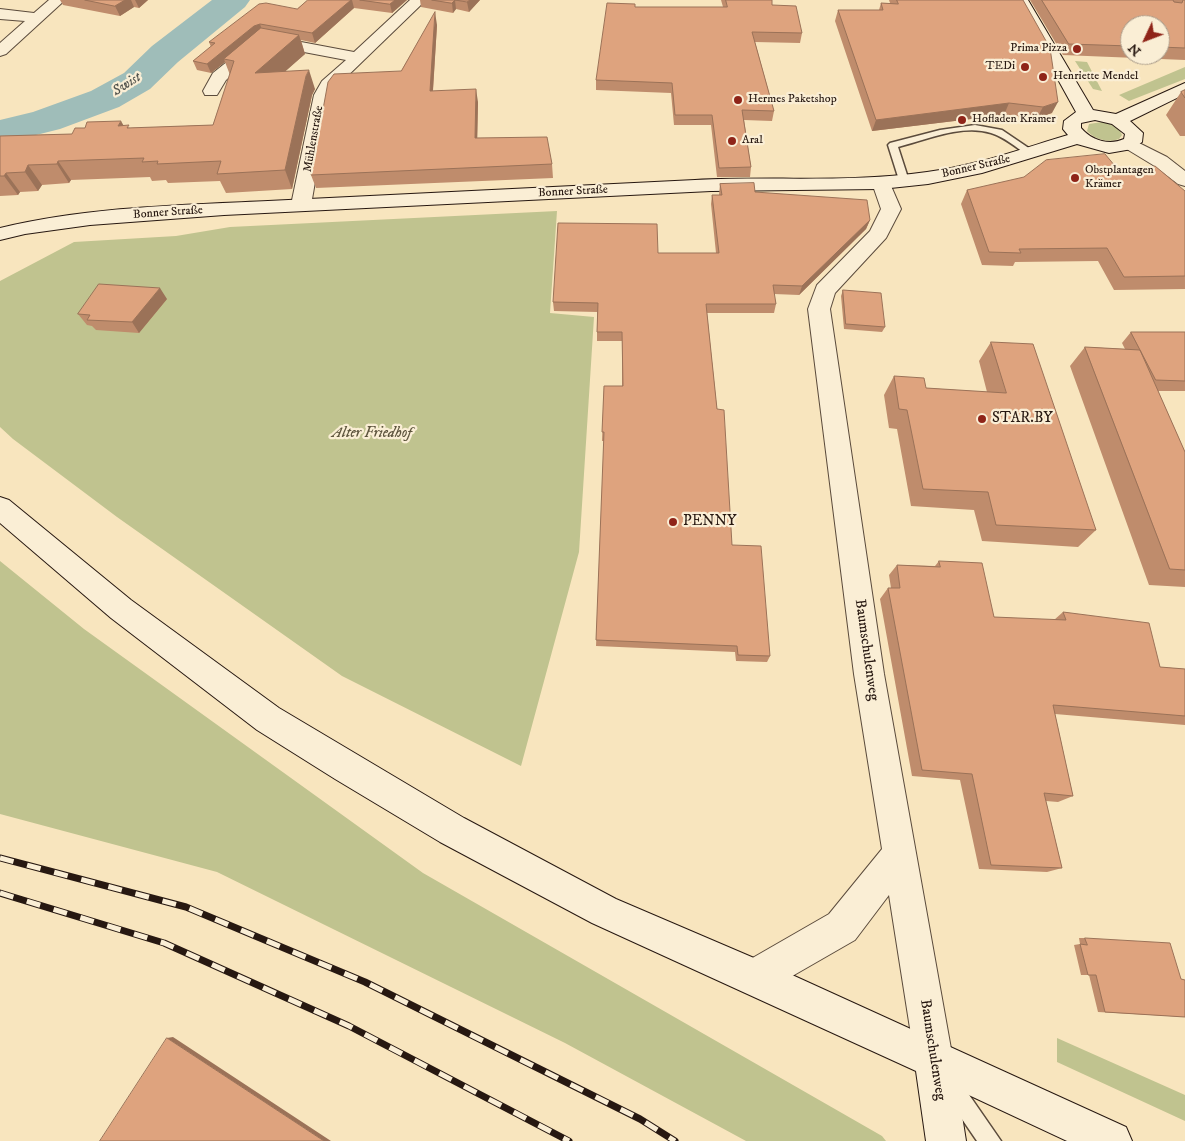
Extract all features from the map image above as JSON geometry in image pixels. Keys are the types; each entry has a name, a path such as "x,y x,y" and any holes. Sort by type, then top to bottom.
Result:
{"main road":[{"path":"0,52 58,0"},
{"name":"Mühlenstraße","path":"301,205 322,95 328,85 419,0"},
{"path":"1021,0 1054,61 1087,115"},
{"path":"0,14 39,18"},
{"path":"211,91 219,77 264,40 357,57"},
{"path":"1118,120 1185,88"},
{"path":"1087,115 1103,115 1118,120 1134,133 1134,140 1130,144 1118,148 1105,147 1080,138 1072,129 1073,121 1087,115"},
{"name":"Bonner Straße","path":"0,234 25,228 134,215 301,205 711,185 893,182 982,167 1080,138"},
{"path":"1130,144 1160,161 1185,180"},
{"name":"Baumschulenweg","path":"893,182 891,209 879,234 825,290 819,309 869,674 946,1141"},
{"name":"Bonner Straße","path":"0,249 27,240 61,224"},
{"path":"0,508 129,614 268,719 346,768 452,830 604,910 755,977 1112,1141"},
{"path":"755,977 842,927 900,853"}],"lane":[{"path":"893,182 893,146 956,129 989,130 1016,142 1031,153"},
{"path":"934,1060 990,1141"}],"green space":[{"path":"1075,61 1087,62 1102,91 1093,89"},
{"path":"1185,67 1185,79 1129,101 1119,95"},
{"path":"1102,122 1119,129 1122,135 1119,139 1111,141 1102,140 1094,137 1087,131 1089,124"},
{"name":"Alter Friedhof","path":"557,211 550,313 594,317 579,552 521,766 342,676 117,517 13,439 0,427 0,281 74,242 176,236 230,227"},
{"path":"0,561 84,629 423,873 882,1136 886,1141 746,1141 565,1043 217,872 0,814"},
{"path":"1057,1038 1185,1095 1185,1121 1057,1062"}],"building":[{"path":"85,0 125,0 115,6"},
{"path":"308,0 351,0 312,33 260,24 254,26 207,64 193,61 215,43 209,42 259,4 266,3 297,9"},
{"path":"360,0 395,0 390,4"},
{"path":"432,0 455,0 452,3"},
{"path":"726,0 772,0 772,5 796,6 802,33 752,32 774,111 742,110 751,167 719,168 712,115 675,115 672,83 596,80 607,3 635,4 635,7 727,7"},
{"path":"897,0 1023,0 1050,48 1058,102 1043,107 1009,103 876,120 838,10 883,10 881,3 898,4"},
{"path":"1042,0 1173,0 1174,2 1182,3 1185,0 1185,48 1170,47 1170,15 1120,15 1120,46 1069,44"},
{"path":"435,12 430,91 476,89 475,138 547,137 552,164 311,175 328,82 334,74 401,71"},
{"path":"261,28 299,35 255,73 309,70 306,76 285,170 217,174 221,161 157,164 158,161 142,162 144,158 58,161 57,164 28,165 25,172 6,173 4,176 0,176 0,136 72,134 75,128 85,128 87,122 121,121 118,126 129,125 127,128 213,125 234,61 224,59"},
{"path":"1185,90 1185,98 1181,92"},
{"path":"1105,154 1120,172 1155,166 1185,191 1185,276 1124,277 1107,248 1019,249 1021,253 989,252 967,190 1024,177 1046,160"},
{"path":"754,183 755,192 867,200 870,220 802,286 773,285 776,304 706,304 717,409 724,410 732,545 761,546 770,656 738,655 737,646 596,640 604,386 623,386 622,332 597,332 598,303 553,302 558,223 657,224 658,253 719,253 712,195 722,195 720,184"},
{"path":"99,284 160,288 132,322 87,320 90,315 78,314"},
{"path":"843,290 881,293 885,327 846,324"},
{"path":"1131,332 1185,332 1185,381 1156,380"},
{"path":"991,342 1033,344 1096,530 996,525 988,492 923,489 907,410 899,409 894,376 924,378 926,388 1006,393"},
{"path":"1085,347 1140,350 1185,452 1185,570 1170,569"},
{"path":"939,561 982,563 994,617 1066,620 1063,612 1149,623 1160,667 1185,669 1185,716 1053,705 1073,796 1044,793 1062,868 991,865 972,774 922,770 888,588 900,588 897,565 940,567"},
{"path":"1085,938 1170,943 1181,979 1185,980 1185,1017 1105,1012 1096,975 1088,975 1080,944 1087,945"},
{"path":"167,1038 324,1141 100,1141"}],"waterway":[{"name":"Swist","path":"0,132 46,121 105,99 137,81 165,54 233,0"}],"railway":[{"path":"0,858 186,907 365,982 640,1119 675,1141"},
{"path":"0,893 164,943 349,1026 569,1141"}],"place":[{"name":"Prima Pizza","path":"1077,49"},
{"name":"TEDi","path":"1025,67"},
{"name":"Henriette Mendel","path":"1043,77"},
{"name":"Hermes Paketshop","path":"738,100"},
{"name":"Hofladen Krämer","path":"962,120"},
{"name":"Aral","path":"732,141"},
{"name":"Obstplantagen Krämer","path":"1075,178"},
{"name":"STAR.BY","path":"982,419"},
{"name":"PENNY","path":"673,522"}]}
